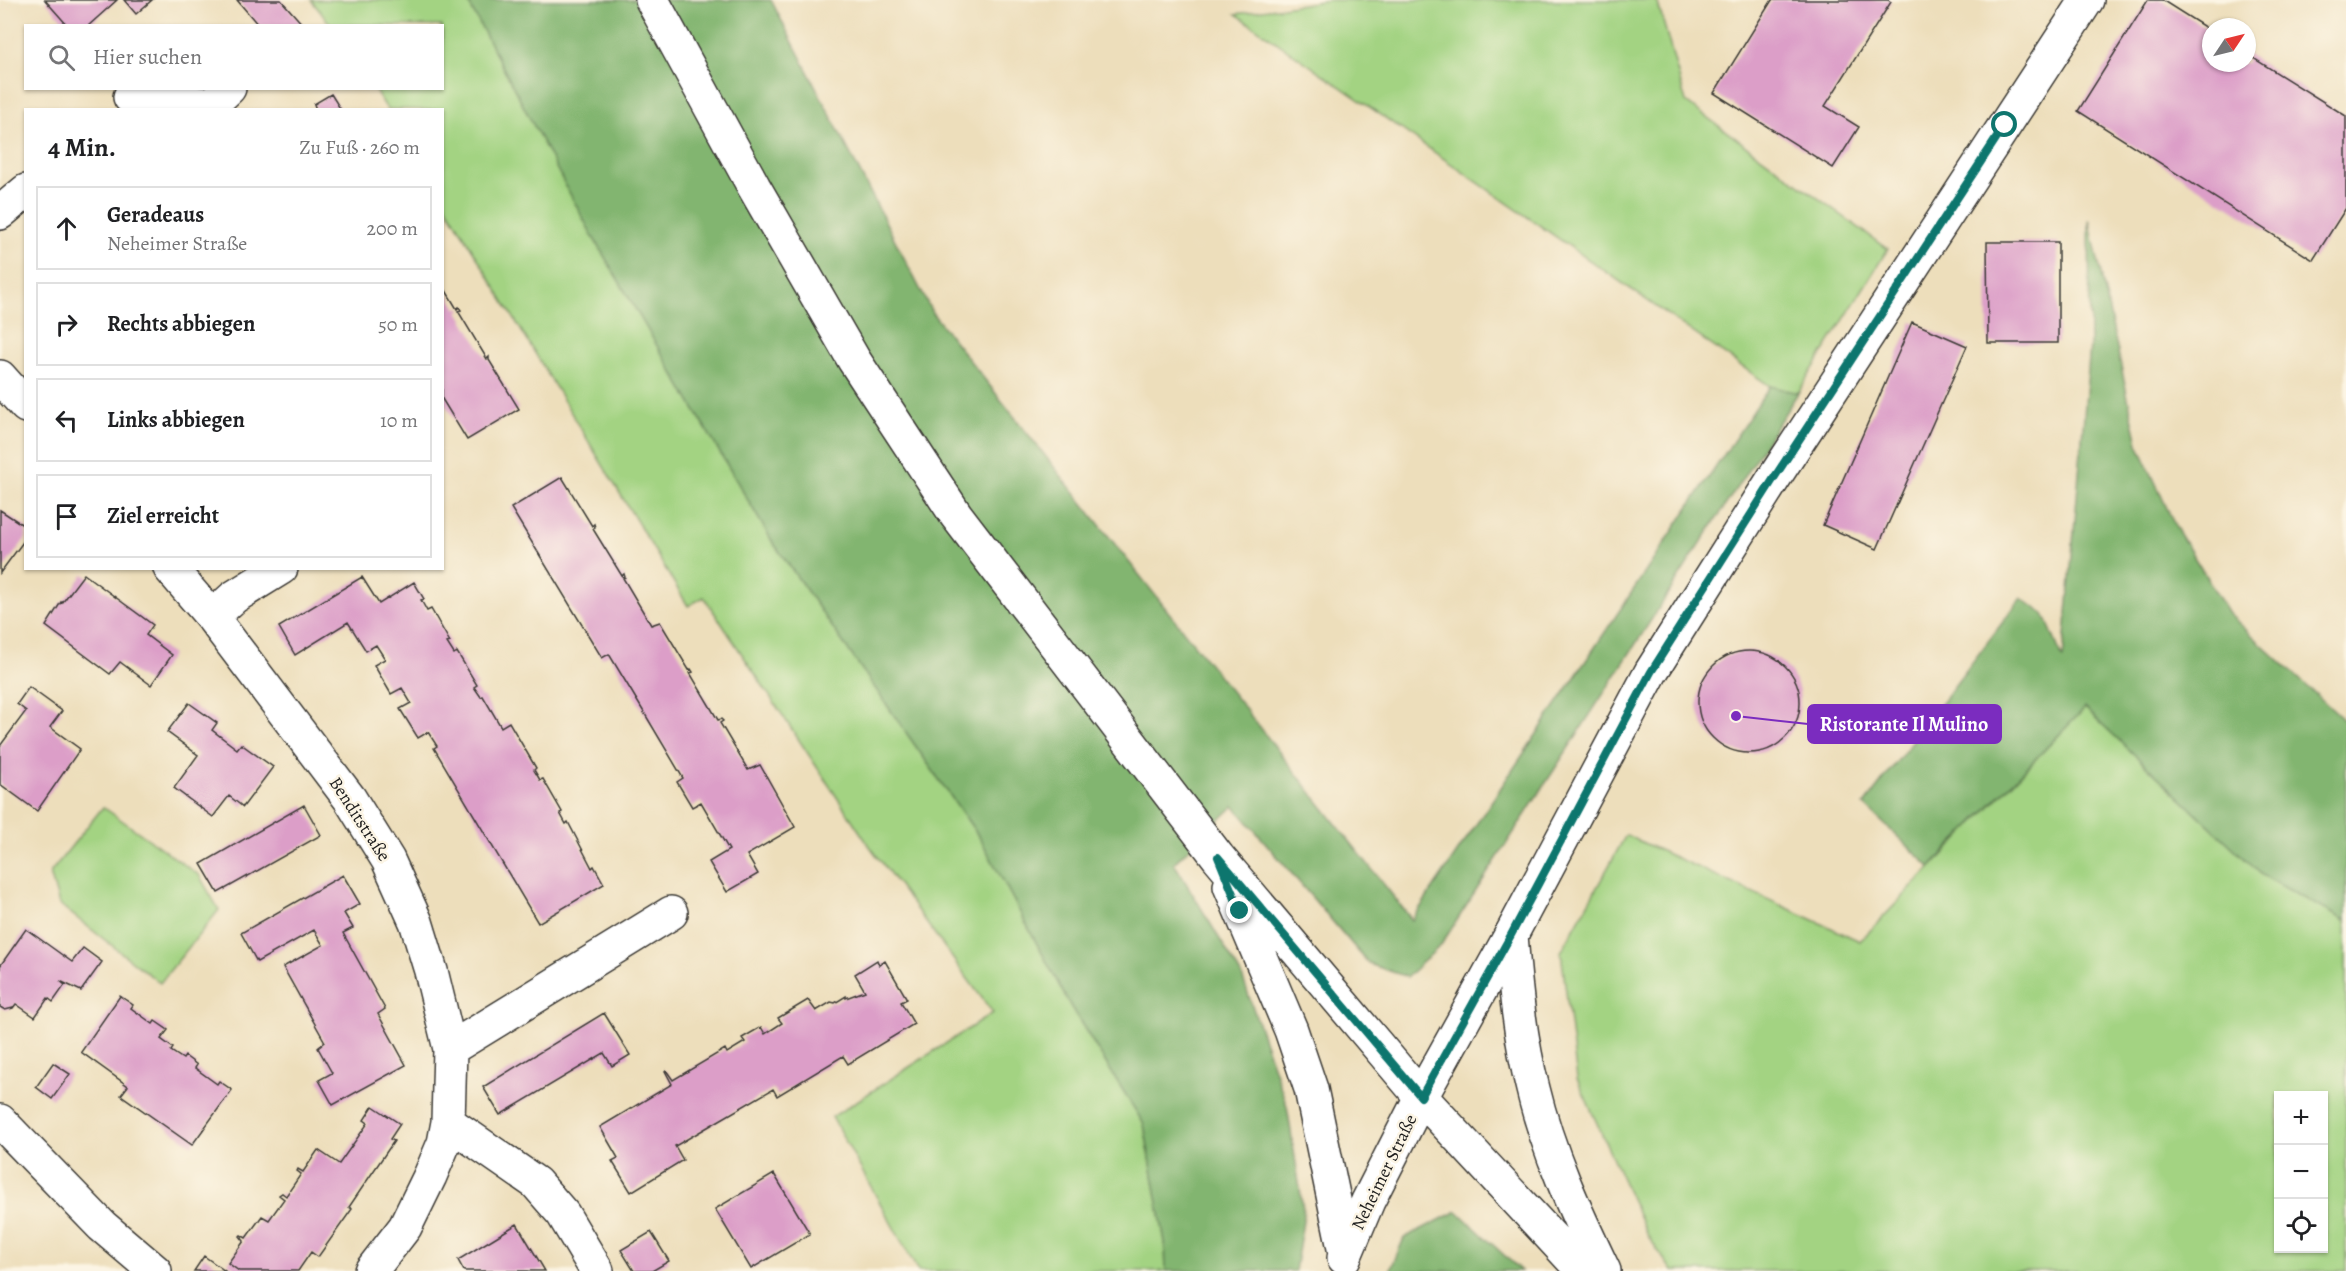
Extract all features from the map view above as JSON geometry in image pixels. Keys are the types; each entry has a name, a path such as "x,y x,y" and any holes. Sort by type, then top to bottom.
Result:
{"street":[{"path":"652,0 754,187 854,360 949,505 1218,857 1421,1097 1583,1271"},
{"name":"Neheimer Straße","path":"1342,1262 1368,1201 1421,1097 1511,935 1651,672 1781,468 2087,0"},
{"path":"129,98 211,105 227,90"},
{"path":"0,213 24,193"},
{"path":"0,377 24,404"},
{"name":"Benditstraße","path":"172,570 212,617 350,799 388,860 416,922 431,971 450,1049 448,1122 444,1143 405,1227 371,1271"},
{"path":"212,617 234,597 278,570"},
{"path":"1218,857 1291,1030 1311,1089 1342,1262"},
{"path":"450,1049 671,913"},
{"path":"1511,935 1515,983 1533,1088 1560,1173 1604,1271"},
{"path":"0,1121 102,1226 155,1271"},
{"path":"448,1122 536,1183 563,1214 597,1271"}],"green space":[{"path":"311,0 467,0 593,237 772,541 980,838 1071,1007 1144,1124 1165,1242 1166,1271 918,1271 832,1117 993,1013 866,841 704,597 688,606 444,203 444,108 386,108 375,90 444,90 444,24 330,24"},
{"path":"467,0 771,0 933,314 1412,920 1770,386 1798,393 1441,945 1407,977 1369,964 1234,806 1174,863 1242,976 1287,1106 1304,1215 1295,1271 1166,1271 1165,1242 1144,1124 1071,1007 980,838 772,541 593,237"},
{"path":"1329,0 1657,0 1686,102 1888,249 1798,393 1770,386 1236,14"},
{"path":"2089,219 2138,444 2175,526 2229,614 2346,722 2346,921 2262,875 2085,708 1930,867 1864,805 2021,598 2044,614 2063,659 2090,346"},
{"path":"2085,708 2262,875 2346,921 2346,1271 1672,1271 1648,1236 1577,1079 1561,952 1626,835 1860,941"},
{"path":"103,807 199,875 219,910 160,983 59,904 50,873"},
{"path":"1457,1211 1521,1271 1390,1271 1404,1238"}],"building":[{"path":"45,0 117,0 90,24 66,24"},
{"path":"124,0 152,0 136,14"},
{"path":"237,0 281,0 302,24 257,24"},
{"path":"1772,0 1888,0 1891,2 1825,106 1859,127 1833,168 1714,93"},
{"path":"2148,0 2162,0 2202,25 2202,72 2256,72 2256,60 2346,116 2346,208 2313,260 2078,111"},
{"path":"331,94 340,108 315,108 314,104"},
{"path":"1987,242 2058,242 2058,343 1988,343"},
{"path":"444,287 457,309 459,307 461,310 458,311 487,359 489,357 519,409 467,440 444,402"},
{"path":"1912,322 1967,346 1877,549 1823,525"},
{"path":"562,477 592,526 594,524 593,529 622,576 624,574 623,578 651,625 660,622 689,670 693,672 690,673 718,720 723,721 720,723 748,770 760,765 795,827 747,855 758,874 727,892 709,862 729,850 701,802 692,807 677,782 683,778 609,654 602,658 511,508"},
{"path":"0,510 24,526 24,541 0,573"},
{"path":"84,574 153,625 146,635 172,655 151,685 120,662 110,674 46,626 61,602"},
{"path":"362,577 379,604 414,582 424,599 421,600 427,611 431,609 450,642 447,643 454,654 457,652 477,685 474,687 481,697 483,696 501,727 509,722 536,768 534,770 540,780 543,779 562,812 560,813 566,824 568,822 592,868 594,866 604,884 538,923 434,748 437,746 428,732 418,738 400,709 411,703 402,688 391,694 374,665 385,659 376,645 366,651 348,622 295,655 279,627"},
{"path":"1749,651 1769,655 1785,666 1796,682 1800,702 1796,722 1785,738 1769,749 1749,753 1729,749 1713,738 1702,722 1698,702 1702,682 1713,666 1729,655"},
{"path":"29,687 62,711 50,727 80,749 37,811 0,784 0,746 26,711 17,704"},
{"path":"189,703 217,723 212,730 237,749 241,744 273,767 243,807 229,796 213,817 174,788 198,755 167,732"},
{"path":"304,805 321,835 218,893 201,864"},
{"path":"343,875 360,904 344,913 353,928 343,933 385,1009 378,1014 406,1065 333,1105 319,1080 332,1073 318,1048 325,1042 283,967 323,945 314,930 257,962 241,933"},
{"path":"26,929 72,962 83,948 102,962 81,991 60,981 65,985 53,1002 48,998 35,1017 16,1004 13,1008 5,1010 0,1007 0,966"},
{"path":"877,960 879,965 885,961 907,999 901,1002 914,1024 848,1064 843,1056 777,1096 773,1089 675,1146 683,1160 631,1192 612,1161 618,1158 600,1127 672,1084 666,1070 673,1080 725,1049 727,1053 745,1042 742,1038 761,1027 765,1034 782,1023 778,1018 808,1000 816,1011 831,1002 835,1003 846,996 846,998 865,991 855,974"},
{"path":"120,996 133,1005 131,1008 153,1024 155,1021 168,1030 161,1039 173,1048 171,1051 183,1059 185,1056 197,1065 195,1068 217,1084 219,1081 232,1090 192,1145 121,1095 128,1086 81,1052"},
{"path":"604,1013 630,1055 612,1066 604,1053 500,1115 483,1087"},
{"path":"53,1063 70,1074 52,1099 36,1087"},
{"path":"373,1106 400,1124 390,1139 394,1141 349,1207 352,1209 318,1257 311,1252 298,1271 239,1271 228,1263 244,1241 240,1236 246,1238 262,1216 269,1220 284,1199 279,1195 282,1193 286,1196 301,1174 297,1171 298,1169 303,1172 318,1150 339,1164 368,1123 364,1120"},
{"path":"774,1174 810,1234 751,1269 715,1209"},
{"path":"517,1224 545,1271 464,1271 458,1260"},
{"path":"651,1232 669,1261 652,1271 634,1271 621,1250"},
{"path":"204,1256 225,1271 194,1271"}],"place":[{"name":"Ristorante Il Mulino","path":"1736,716"}],"route":[{"path":"1240,911 1218,857 1421,1097 1511,935 1651,672 1774,478 2005,125"}]}
